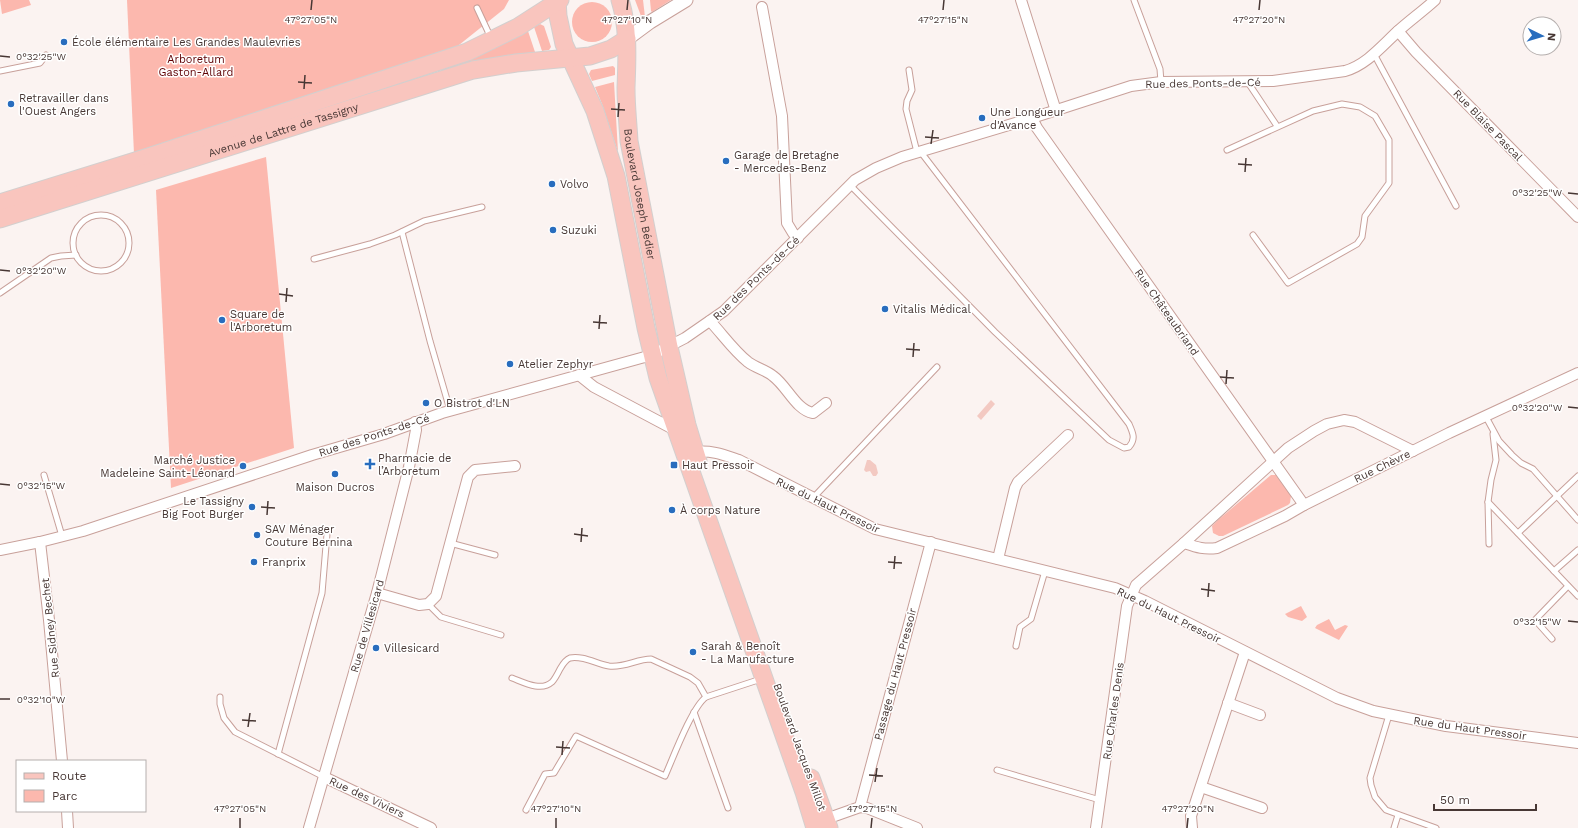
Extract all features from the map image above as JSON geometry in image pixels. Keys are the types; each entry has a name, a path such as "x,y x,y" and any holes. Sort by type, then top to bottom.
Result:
{"main road":[{"name":"Boulevard Joseph Bédier","path":"558,0 560,30 564,44 595,111 616,176 652,355"},
{"name":"Avenue de Lattre de Tassigny","path":"0,203 467,52 492,41 528,21 558,0"},
{"name":"Boulevard Joseph Bédier","path":"620,0 624,12 627,39 627,115 629,141 669,347"},
{"name":"Avenue de Lattre de Tassigny","path":"0,219 473,70 516,63 597,55 611,49 627,39"},
{"name":"Boulevard Jacques Millot","path":"669,347 695,452 823,825"},
{"name":"Boulevard Jacques Millot","path":"652,355 676,430 804,792 823,825"}],"street":[{"path":"627,39 650,22 686,0"},
{"path":"1021,0 1056,111"},
{"name":"Rue des Ponts-de-Cé","path":"0,550 40,542 82,531 312,455 384,434 450,410 652,355 669,347 724,311 855,180 876,168 902,157 1056,111 1131,86 1161,82 1273,81 1354,69 1374,54 1398,31 1435,0"},
{"path":"762,7 782,116 787,223 798,238"},
{"name":"Rue Blaise Pascal","path":"1398,31 1416,52 1578,217"},
{"name":"Rue Châteaubriand","path":"1032,118 1037,128 1304,505"},
{"path":"710,321 749,363 773,376 790,393 798,405 808,412 813,413 826,403"},
{"name":"Rue Chèvre","path":"1184,543 1200,549 1217,548 1285,516 1304,505 1413,451 1578,373"},
{"path":"579,375 594,387 676,430"},
{"path":"1131,595 1136,585 1145,576 1184,543 1288,448 1327,424 1344,420 1355,422 1413,451"},
{"name":"Rue de Villesicard","path":"308,828 377,593 409,467 416,430 415,422"},
{"path":"998,559 1018,482 1068,435"},
{"name":"Rue du Haut Pressoir","path":"695,452 706,451 719,453 740,460 813,499 875,529 1115,588 1337,698 1373,712 1446,726 1578,743"},
{"path":"377,593 419,605 428,604 436,596 468,477 475,470 515,466"},
{"name":"Rue Sidney Bechet","path":"40,542 43,553 50,620 62,760"},
{"name":"Passage du Haut Pressoir","path":"860,807 931,542"},
{"name":"Rue Charles Denis","path":"1096,828 1127,606 1131,595"},
{"path":"1192,828 1191,816 1245,652"},
{"path":"1228,703 1260,715"},
{"name":"Rue des Viviers","path":"324,777 432,828"},
{"path":"1201,787 1262,808"},
{"path":"823,825 860,807 867,808 917,828"},
{"path":"67,812 68,828"}],"lane":[{"path":"1134,0 1160,69 1161,82"},
{"path":"477,8 492,41"},
{"path":"1374,54 1456,206"},
{"path":"0,71 40,63 46,55"},
{"path":"850,185 994,332 1109,440 1124,448 1129,447 1133,443 1134,435 1129,424 919,152 906,109 907,101 912,90 909,70"},
{"path":"1247,81 1277,126"},
{"path":"1226,150 1313,111 1342,104 1360,107 1375,116 1389,140 1389,183 1365,216 1362,237 1357,244 1288,283 1253,235"},
{"path":"314,259 370,244 402,232 424,221 482,207"},
{"path":"101,215 110,217 119,221 125,228 129,246 127,255 115,268 106,271 97,271 88,268 81,263 76,255 74,237 78,228 92,217 101,215"},
{"path":"402,232 430,342 450,410"},
{"path":"0,293 51,258 76,255"},
{"path":"813,499 937,367"},
{"path":"1486,417 1492,431 1496,460 1488,502 1489,544"},
{"path":"1492,431 1512,455 1521,463 1533,469 1578,520"},
{"path":"44,474 62,536"},
{"path":"1518,533 1578,476"},
{"path":"1488,502 1578,596"},
{"path":"278,754 322,593 327,534"},
{"path":"450,543 495,555"},
{"path":"1554,571 1578,550"},
{"path":"1016,646 1020,627 1031,619 1045,571"},
{"path":"1552,639 1535,620 1568,586"},
{"path":"428,604 441,617 501,635"},
{"path":"512,678 536,686 545,686 552,682 565,661 571,658 579,658 609,666 620,666 651,659 690,676 698,683 706,697"},
{"path":"526,810 545,774 554,773 576,736 665,776 694,712 701,701 706,697 764,678"},
{"path":"220,697 220,704 224,718 235,732 324,777"},
{"path":"694,712 728,808"},
{"path":"1389,716 1370,778 1370,784 1375,797 1386,810 1436,828"},
{"path":"996,770 1100,800"},
{"path":"1394,828 1398,815"}],"green space":[{"path":"0,0 29,0 31,5 2,14"},
{"name":"Arboretum Gaston-Allard","path":"127,0 509,0 504,9 449,53 134,154"},
{"path":"635,0 643,0 645,17 641,16"},
{"path":"650,0 671,0 652,12"},
{"path":"592,2 600,4 606,8 610,14 612,22 610,30 606,36 600,40 592,42 584,40 578,36 574,30 572,22 574,14 578,8 584,4"},
{"path":"540,24 544,26 551,47 549,50 542,51 534,27"},
{"path":"528,31 535,52 470,63 441,71 440,69"},
{"path":"613,66 615,68 615,75 592,81 589,74 591,70"},
{"path":"614,82 618,152 595,87"},
{"name":"Square de l'Arboretum","path":"266,157 294,448 171,488 156,190"},
{"path":"1271,475 1276,475 1291,496 1290,503 1288,505 1223,536 1213,533 1212,526 1218,520"},
{"path":"1301,606 1307,617 1302,621 1288,617 1285,614"},
{"path":"1329,619 1335,630 1345,625 1348,626 1339,640 1315,628 1317,625"}],"shaded area":[{"path":"991,400 995,404 981,420 977,416"},
{"path":"867,460 870,460 876,465 878,473 876,476 873,476 870,471 866,472 864,470"}],"place":[{"name":"École élémentaire Les Grandes Maulevries","path":"64,42"},
{"name":"Retravailler dans l'Ouest Angers","path":"11,104"},
{"name":"Une Longueur d'Avance","path":"982,118"},
{"name":"Garage de Bretagne - Mercedes-Benz","path":"726,161"},
{"name":"Volvo","path":"552,184"},
{"name":"Suzuki","path":"553,230"},
{"name":"Vitalis Médical","path":"885,309"},
{"name":"Square de l'Arboretum","path":"222,320"},
{"name":"Atelier Zephyr","path":"510,364"},
{"name":"O Bistrot d'LN","path":"426,403"},
{"name":"Pharmacie de l’Arboretum","path":"370,464"},
{"name":"Haut Pressoir","path":"674,465"},
{"name":"Marché Justice Madeleine Saint-Léonard","path":"243,466"},
{"name":"Maison Ducros","path":"335,474"},
{"name":"Le Tassigny Big Foot Burger","path":"252,507"},
{"name":"À corps Nature","path":"672,510"},
{"name":"SAV Ménager Couture Bernina","path":"257,535"},
{"name":"Franprix","path":"254,562"},
{"name":"Villesicard","path":"376,648"},
{"name":"Sarah & Benoît - La Manufacture","path":"693,652"}]}
